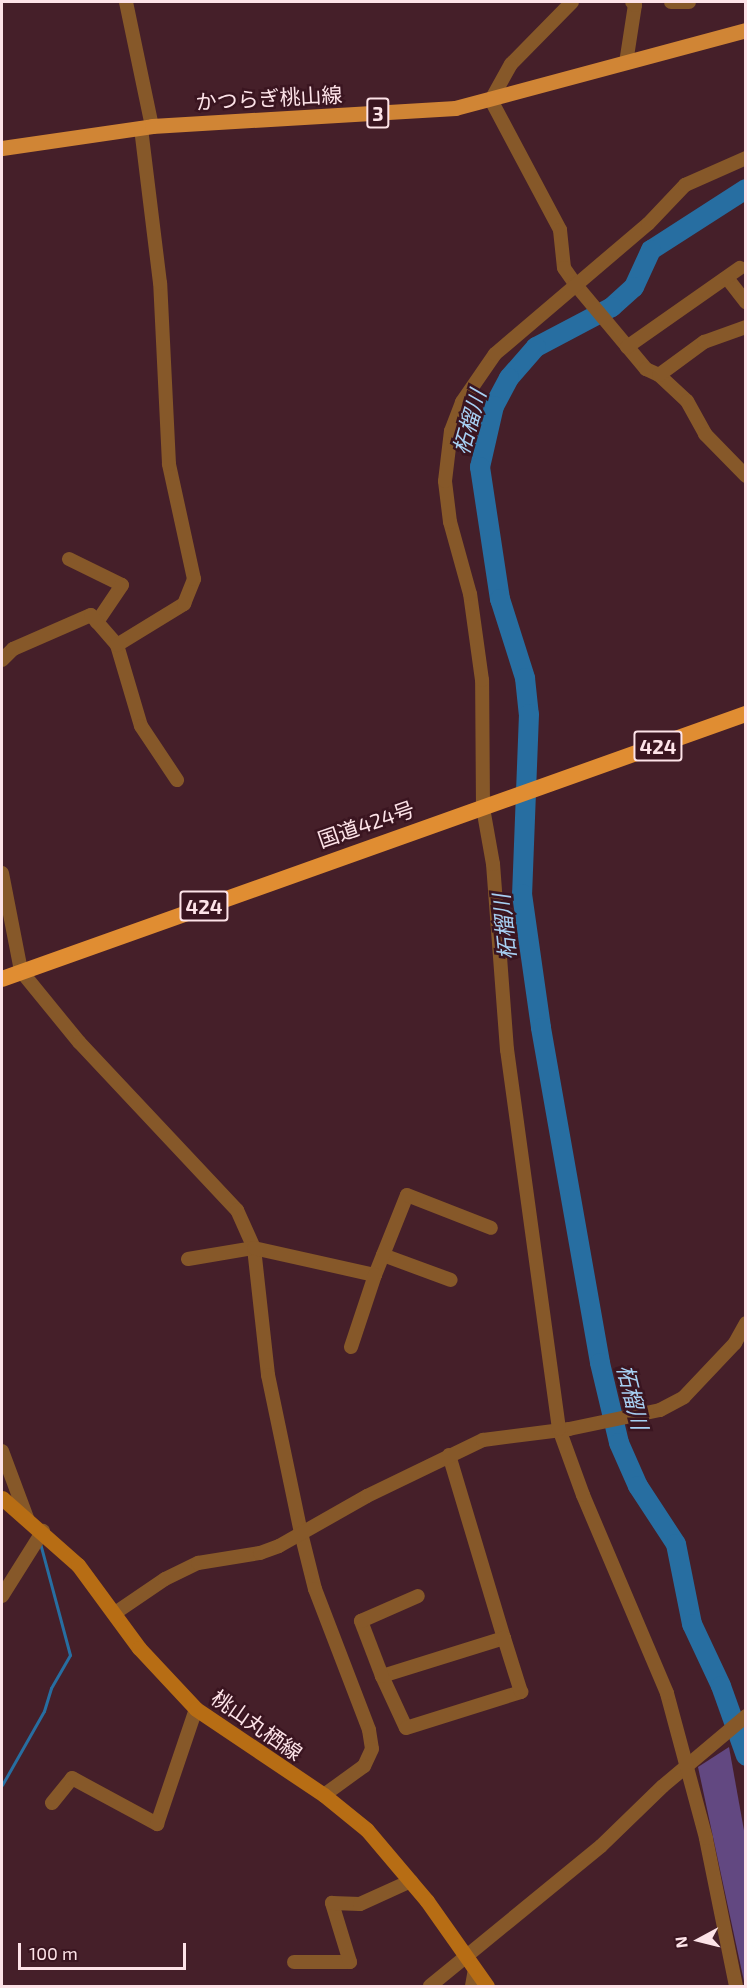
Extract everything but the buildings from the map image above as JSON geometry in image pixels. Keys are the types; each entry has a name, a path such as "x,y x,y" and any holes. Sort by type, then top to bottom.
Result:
{"highway":[{"name":"国道424号","path":"2,979 746,714"}],"main road":[{"name":"かつらぎ桃山線","path":"2,148 147,127 410,112 491,100 746,30"},
{"name":"桃山丸栖線","path":"2,1498 43,1531 78,1565 164,1678 196,1709 324,1795 368,1830 411,1881 487,1986"}],"street":[{"path":"117,645 184,604 194,579 169,464 160,283 147,127 126,2"},
{"path":"572,2 511,64 491,100 560,230 564,268 645,369 659,375 687,401 705,434 746,476"},
{"path":"671,2 689,2"},
{"path":"626,63 635,3"},
{"path":"736,1986 691,1762 667,1693 583,1495 564,1429 507,1050 493,864 486,807 482,680 470,594 450,522 445,481 451,431 462,402 495,354 575,284 648,225 685,185 746,158"},
{"path":"625,345 740,268"},
{"path":"727,278 746,302"},
{"path":"659,375 704,342 746,327"},
{"path":"69,559 122,585 97,622"},
{"path":"2,660 13,649 91,615 117,645 141,726 177,780"},
{"path":"2,873 21,971 79,1042 237,1210 254,1248 268,1375 301,1533 315,1590 369,1730 372,1749 364,1766 324,1795"},
{"path":"351,1347 375,1275 407,1195 491,1228"},
{"path":"188,1259 254,1248 375,1275"},
{"path":"383,1255 451,1280"},
{"path":"114,1613 165,1579 198,1563 260,1553 449,1455 483,1440 564,1429 660,1410 684,1397 740,1341 746,1323"},
{"path":"2,1451 27,1518"},
{"path":"418,1596 361,1621 382,1676 406,1728 521,1692 449,1455"},
{"path":"2,1596 43,1531"},
{"path":"382,1676 504,1638"},
{"path":"52,1803 72,1778 157,1824 196,1709"},
{"path":"430,1986 465,1954 601,1846 691,1762 746,1716"},
{"path":"294,1962 350,1962 332,1903 360,1904 411,1881"},
{"path":"472,1986 475,1969"}],"shaded area":[{"path":"729,1747 745,1836 745,1986 698,1767"}],"waterway":[{"name":"柘榴川","path":"746,189 651,250 634,287 612,307 536,347 509,378 494,406 480,467 500,599 525,678 529,714 522,894 541,1028 600,1363 619,1443 638,1486 676,1544 692,1624 721,1686 746,1756"},
{"path":"2,1785 44,1711 51,1688 70,1655 40,1543"}]}
